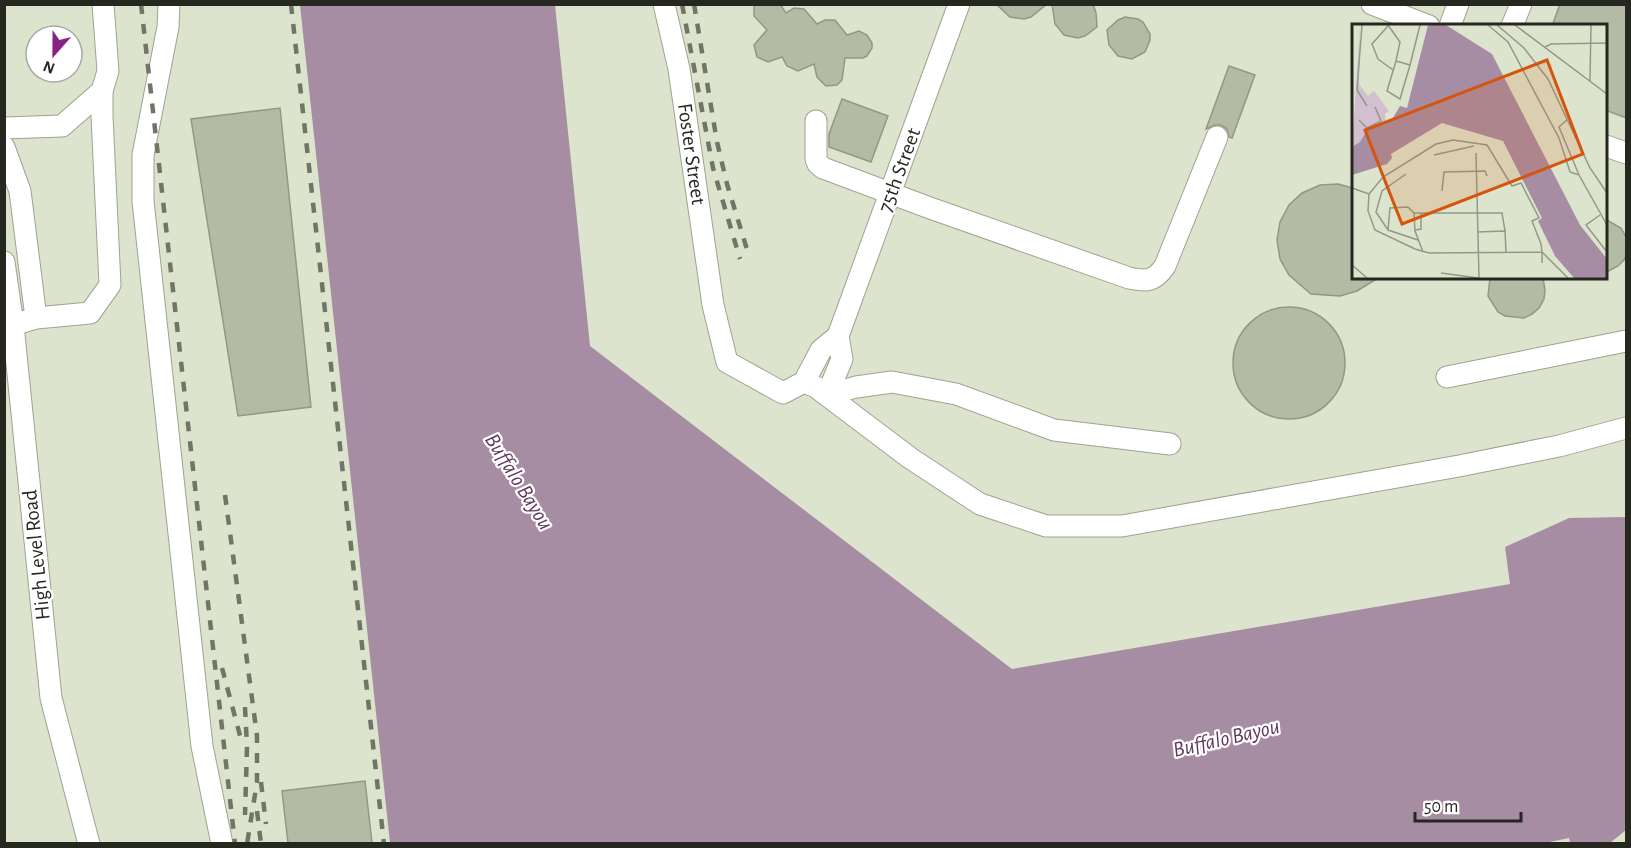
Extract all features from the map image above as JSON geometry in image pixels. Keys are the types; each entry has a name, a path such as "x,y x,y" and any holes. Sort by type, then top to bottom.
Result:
{"street":[{"path":"13,325 36,318 90,313 110,285 102,91 108,71 103,4"},
{"path":"170,4 168,27 143,155 143,201 202,746 222,843"},
{"name":"Foster Street","path":"664,4 680,69 713,305 727,362 783,393 804,382"},
{"name":"75th Street","path":"838,336 959,4"},
{"path":"1372,4 1424,24"},
{"path":"1451,24 1458,4"},
{"path":"1513,24 1521,4"},
{"path":"4,128 62,126 102,91"},
{"path":"816,121 814,148 818,165 890,194 1130,278 1148,280 1158,276 1166,266 1217,137"},
{"path":"4,147 20,191 36,318"},
{"path":"1607,147 1626,153"},
{"name":"High Level Road","path":"4,262 13,325 51,698 89,843"},
{"path":"827,394 842,359 838,336 821,350 804,382 827,394 910,458 980,504 1046,526 1122,526 1470,464 1559,446 1626,428"},
{"path":"1447,377 1626,341"},
{"path":"827,394 892,382 956,394 1054,430 1170,444"}],"water":[{"name":"Buffalo Bayou","path":"300,5 555,5 590,346 1012,669 1510,584 1505,547 1569,518 1626,517 1626,830 1610,843 1570,843 1569,838 1540,844 390,843"}],"building":[{"path":"754,4 780,4 786,13 794,8 804,9 817,24 825,20 835,20 847,35 859,31 867,35 872,48 863,58 845,58 842,80 837,85 826,86 817,77 814,64 798,71 787,66 782,57 768,62 757,57 754,45 767,30 754,16"},
{"path":"996,4 1047,4 1031,17 1024,19 1010,17"},
{"path":"1052,4 1093,4 1097,27 1078,38 1064,35 1055,24"},
{"path":"1560,4 1626,4 1626,118 1607,111 1607,24 1553,24"},
{"path":"1125,17 1143,22 1150,34 1145,52 1132,59 1118,56 1109,45 1107,30"},
{"path":"1229,66 1255,75 1232,138 1229,137 1227,129 1221,125 1206,129"},
{"path":"842,99 888,116 871,162 829,147 829,134"},
{"path":"280,108 311,407 238,416 191,119"},
{"path":"1338,184 1352,188 1352,279 1376,279 1357,291 1340,296 1311,294 1289,275 1280,259 1277,240 1280,222 1289,205 1302,193 1320,185"},
{"path":"1607,220 1621,228 1626,237 1626,255 1618,266 1607,272"},
{"path":"1490,279 1543,279 1544,299 1539,308 1524,318 1505,316 1498,312 1488,296"},
{"path":"1289,307 1310,311 1329,323 1341,342 1345,363 1341,384 1329,403 1310,415 1289,419 1268,415 1249,403 1237,384 1233,363 1237,342 1249,323 1268,311"},
{"path":"365,781 372,843 288,843 282,791"}],"railway":[{"path":"141,4 235,844"},
{"path":"291,4 384,844"},
{"path":"682,4 713,168 740,259"},
{"path":"694,4 717,142 749,256"},
{"path":"225,495 257,736 257,782 247,844"},
{"path":"222,668 242,743"},
{"path":"245,707 247,747 245,815"},
{"path":"261,782 266,824"},
{"path":"257,811 261,844"}]}
